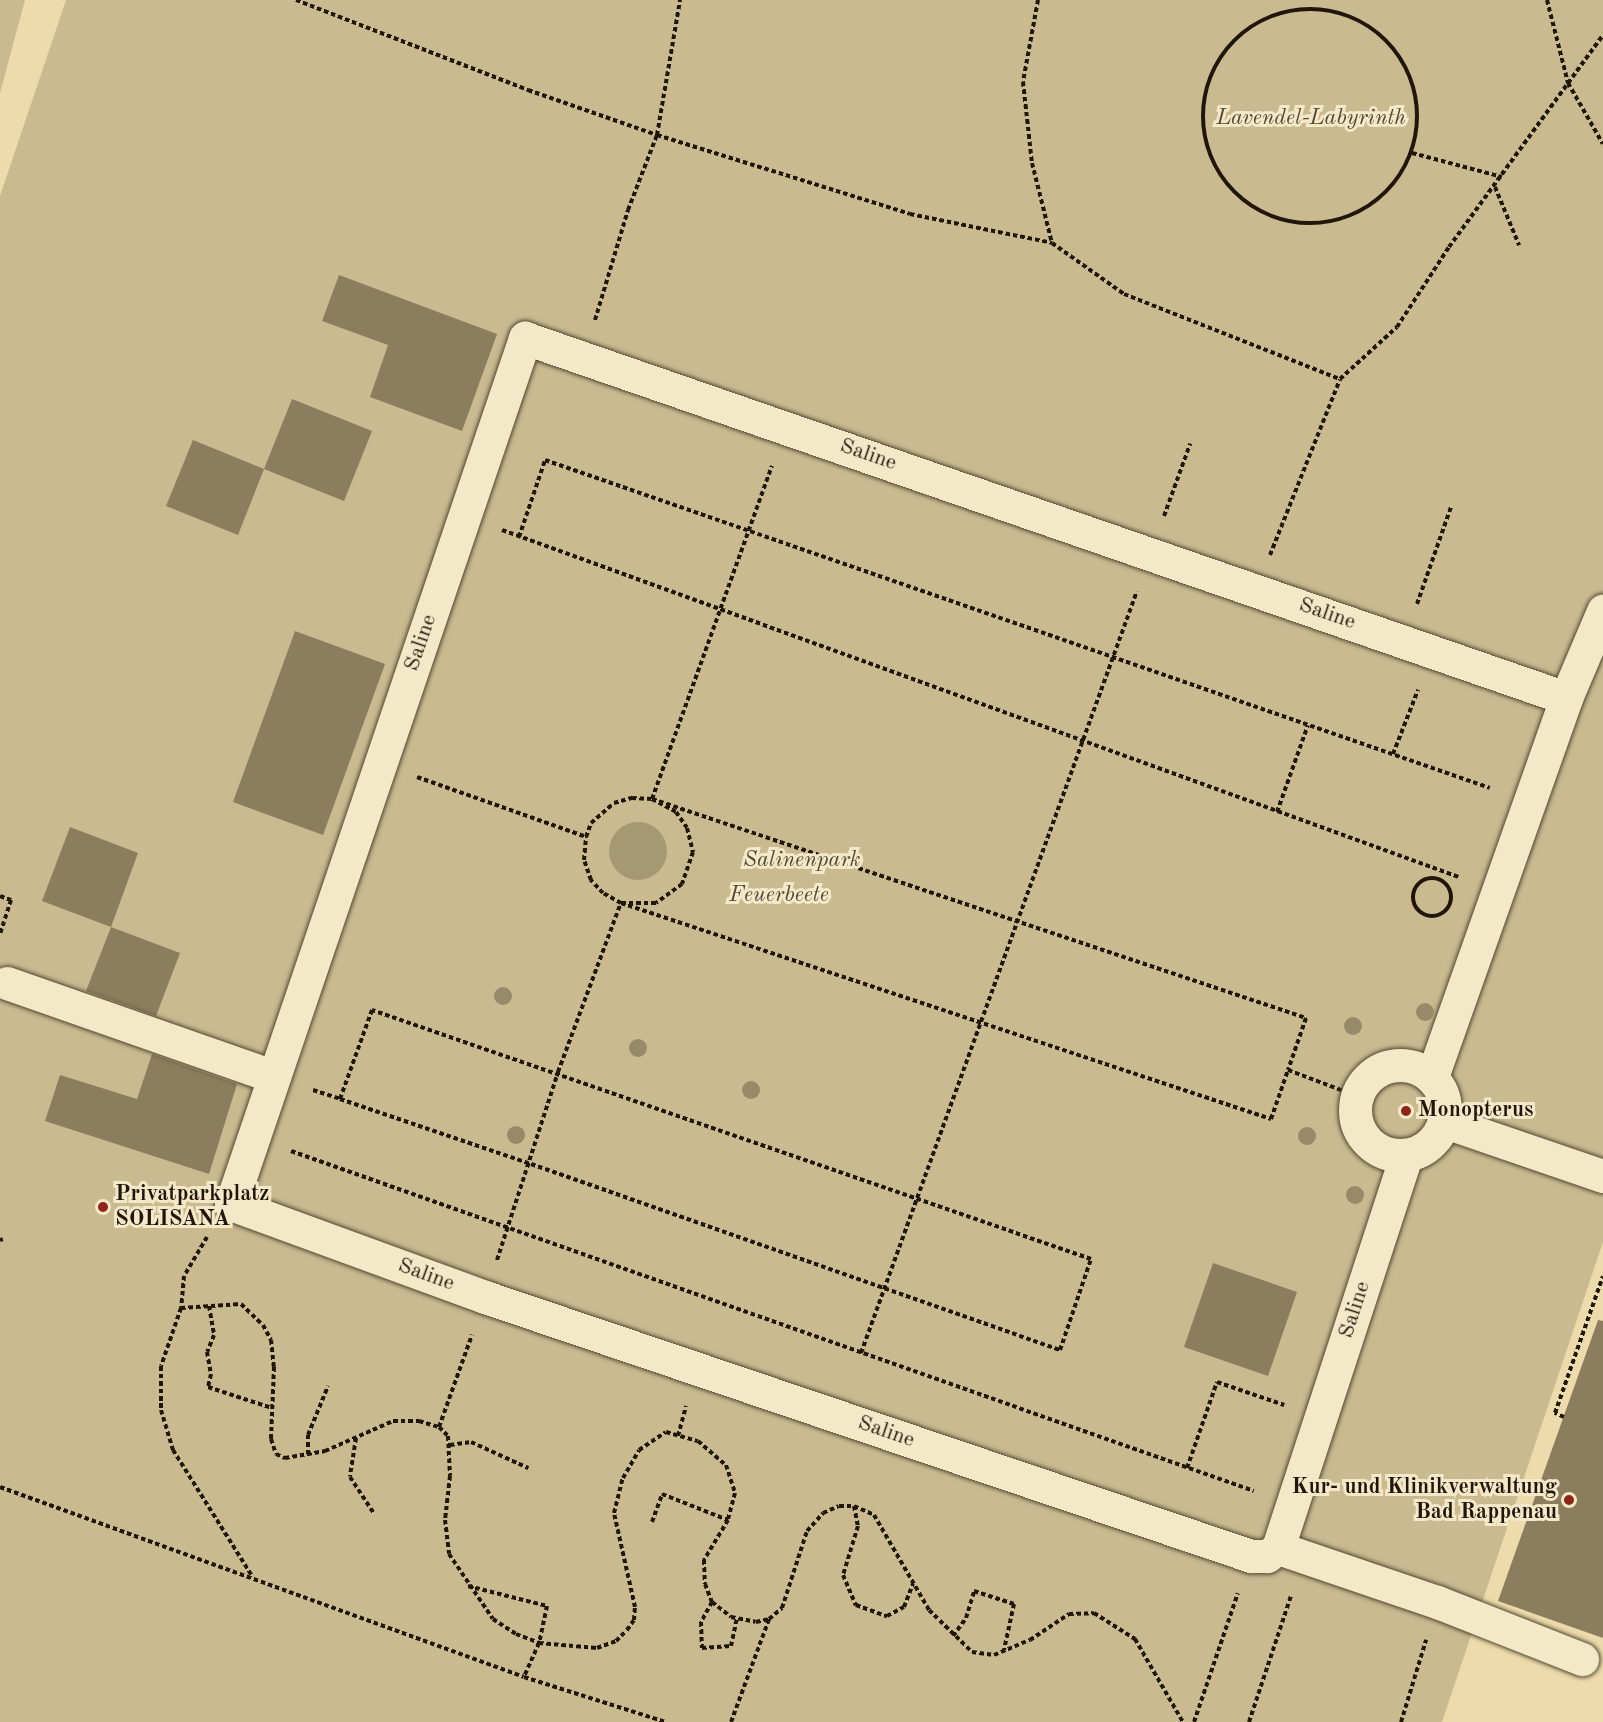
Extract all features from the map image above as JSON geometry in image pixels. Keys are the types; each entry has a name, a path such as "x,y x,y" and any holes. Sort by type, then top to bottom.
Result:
{"street":[{"name":"Saline","path":"1406,1156 1290,1504 1264,1552 485,1297 231,1204 272,1076 525,338 1258,590 1566,699"},
{"path":"1432,1077 1500,891 1566,699 1603,611"},
{"path":"8,983 272,1076"},
{"path":"1389,1066 1412,1066 1432,1077 1446,1098 1445,1122 1427,1147 1406,1156 1383,1153 1365,1139 1355,1118 1357,1096 1369,1077 1389,1066"},
{"path":"1445,1122 1603,1176"},
{"path":"1264,1552 1437,1602 1582,1659"}],"path":[{"path":"296,0 528,90 657,135 910,214 1052,243 1124,294 1340,379"},
{"path":"584,358 628,210 657,135 680,0"},
{"path":"1038,0 1023,82 1032,163 1052,243"},
{"path":"1547,0 1568,83 1603,144"},
{"path":"1293,10 1330,10 1364,24 1393,48 1411,79 1418,116 1412,153 1396,182 1371,206 1340,220 1317,223 1272,218 1242,200 1220,175 1205,132 1203,110 1210,76 1229,45 1258,22 1293,10"},
{"path":"1258,590 1304,461 1340,379 1397,327 1449,247 1603,35"},
{"path":"1412,153 1502,177"},
{"path":"1495,186 1520,245"},
{"path":"519,537 545,460 1531,802"},
{"path":"652,799 760,498"},
{"path":"1404,641 1451,507"},
{"path":"464,517 1082,743 1500,891"},
{"path":"861,1353 1126,621"},
{"path":"1393,754 1421,683"},
{"path":"1277,812 1308,725"},
{"path":"379,763 586,837"},
{"path":"632,798 652,799 1306,1018 1271,1119 621,903 603,894 591,880 584,860 586,837 591,823 614,803 632,798"},
{"path":"621,903 656,903 682,884 693,852 687,828 676,812 652,799"},
{"path":"1424,879 1445,882 1451,902 1435,915 1424,914 1416,908 1416,886 1424,879"},
{"path":"0,896 11,900 0,933"},
{"path":"439,1427 531,1164 558,1072 621,903"},
{"path":"272,1076 340,1100 531,1164 1060,1350 1091,1260 558,1072 372,1010 340,1100"},
{"path":"1288,1070 1357,1096"},
{"path":"253,1138 1290,1504"},
{"path":"231,1204 184,1276 182,1308 161,1366 159,1387 165,1432 252,1576"},
{"path":"1564,1417 1555,1413 1603,1276"},
{"path":"182,1308 241,1304 263,1325 271,1340 274,1367 271,1439 276,1454 285,1458 308,1454 356,1438 393,1421 419,1421 439,1427 448,1436 450,1445 446,1533 449,1554 467,1585 493,1619 516,1634 539,1643 597,1648 616,1641 634,1620 635,1607 614,1513 623,1478 639,1450 666,1432 698,1441 726,1465 735,1493 728,1520 704,1560 705,1584 712,1602 737,1618 756,1622 770,1619"},
{"path":"209,1306 214,1335 207,1352 211,1374 208,1387 272,1408"},
{"path":"1187,1468 1217,1382 1320,1417"},
{"path":"308,1454 308,1435 328,1386"},
{"path":"356,1438 350,1477 373,1512"},
{"path":"450,1445 471,1442 528,1468"},
{"path":"0,1487 252,1576 524,1677 666,1722"},
{"path":"652,1522 662,1494 728,1520"},
{"path":"731,1722 770,1619 787,1598 791,1574 807,1531 823,1513 839,1506 854,1506 874,1515 929,1610 953,1636 980,1655 989,1657 1030,1640 1069,1614 1094,1613 1106,1617 1135,1639 1183,1722"},
{"path":"854,1506 858,1526 843,1575 856,1605 887,1616 904,1607 913,1584"},
{"path":"1194,1722 1264,1552"},
{"path":"467,1585 547,1606 539,1643 524,1677"},
{"path":"953,1636 966,1618 974,1591 1014,1604 1004,1651"},
{"path":"712,1602 701,1622 702,1648 731,1646 737,1618"},
{"path":"1401,1722 1437,1602"}],"green space":[{"path":"0,0 25,0 0,93"},
{"name":"Salinenpark","path":"66,0 1603,0 1603,1242 1442,1722 0,1722 0,196"}],"shaded area":[{"path":"638,822 649,824 662,835 667,851 665,862 654,875 638,880 627,878 614,867 609,851 611,840 622,827"}],"building":[{"path":"339,275 497,334 462,431 370,397 388,345 322,321"},
{"path":"292,399 372,431 344,501 264,469"},
{"path":"193,440 264,469 238,535 166,506"},
{"path":"295,631 385,664 323,835 233,802"},
{"path":"70,827 138,853 111,927 42,901"},
{"path":"111,927 180,953 156,1016 86,991"},
{"path":"152,1054 237,1084 209,1174 45,1121 60,1075 137,1099"},
{"path":"1213,1263 1297,1292 1268,1376 1184,1347"},
{"name":"Kur- und Klinikverwaltung Bad Rappenau","path":"1598,1320 1603,1321 1603,1638 1498,1601"}],"place":[{"name":"Monopterus","path":"1406,1111"},
{"name":"Privatparkplatz SOLISANA","path":"103,1207"},
{"name":"Kur- und Klinikverwaltung Bad Rappenau","path":"1569,1500"}],"park label":[{"name":"Lavendel-Labyrinth","path":"1311,119"},
{"name":"Feuerbeete","path":"779,896"}]}
